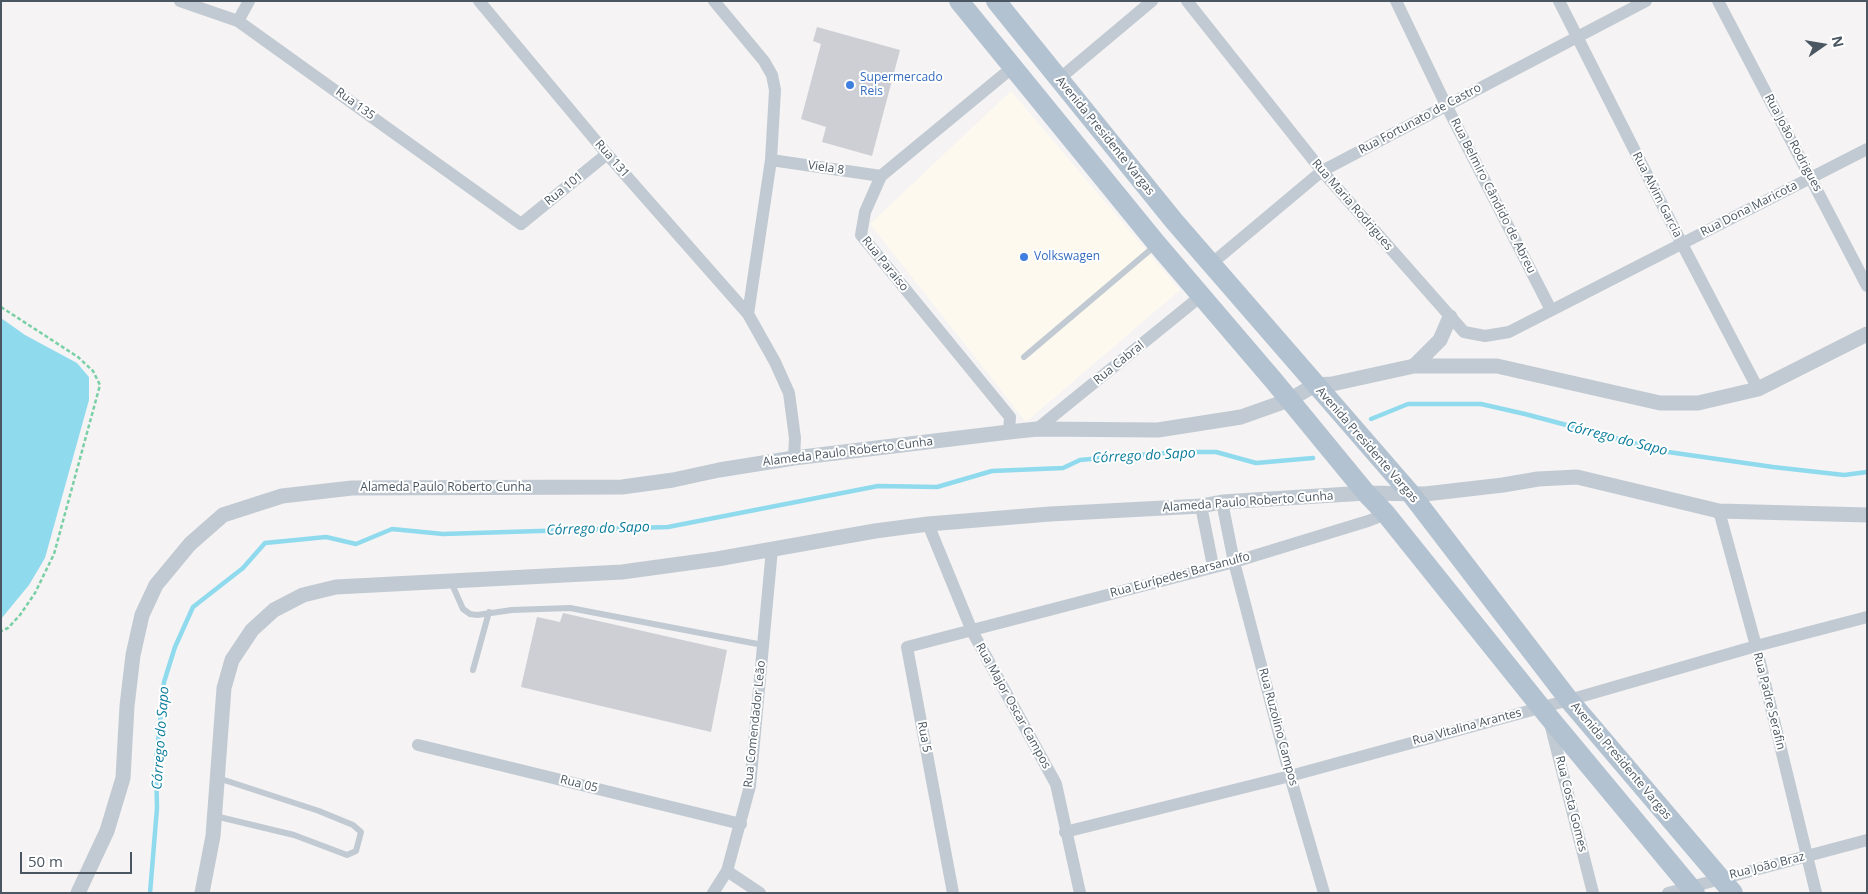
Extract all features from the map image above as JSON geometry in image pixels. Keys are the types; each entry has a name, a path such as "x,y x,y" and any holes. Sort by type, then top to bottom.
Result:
{"main road":[{"path":"959,1 1157,244 1366,494 1386,514 1693,890"},
{"name":"Avenida Presidente Vargas","path":"996,1 1211,264 1411,494 1569,700 1727,885"}],"street":[{"name":"Rua 135","path":"180,1 238,21 521,224"},
{"path":"238,21 249,1"},
{"name":"Rua 131","path":"479,1 607,154 748,314 775,362 789,393 795,438 794,458"},
{"path":"714,1 764,61 772,75 775,90 771,160 748,314"},
{"path":"1058,79 1152,1"},
{"name":"Rua Maria Rodrigues","path":"1187,1 1322,172 1464,332 1485,336 1509,332 1551,310"},
{"name":"Rua Belmiro Cândido de Abreu","path":"1396,1 1446,105 1551,310"},
{"name":"Rua Alvim Garcia","path":"1558,1 1758,388"},
{"name":"Rua Fortunato de Castro","path":"1211,264 1322,172 1646,1"},
{"name":"Rua João Rodrigues","path":"1718,1 1867,286"},
{"name":"Rua Paraíso","path":"1009,432 1010,417 861,235 865,212 881,176 1013,67"},
{"name":"Rua Dona Maricota","path":"1551,310 1867,149"},
{"name":"Rua 101","path":"521,224 607,154"},
{"name":"Viela 8","path":"771,160 881,176"},
{"name":"Rua Cabral","path":"1037,430 1201,296"},
{"path":"1414,366 1440,340 1450,316"},
{"name":"Alameda Paulo Roberto Cunha","path":"78,893 107,830 123,778 132,663 142,615 156,585 190,544 224,515 282,496 352,488 622,487 673,480 719,470 794,458 1009,432 1037,430 1158,430 1241,418 1289,400 1316,385 1332,384 1414,366 1497,366 1660,403 1698,403 1758,388 1867,334"},
{"name":"Alameda Paulo Roberto Cunha","path":"202,893 213,836 224,688 232,660 252,630 274,610 303,595 336,587 622,572 772,550 875,531 928,524 1050,514 1201,506 1222,502 1366,494 1411,494 1577,476 1719,510 1867,515"},
{"name":"Rua Ruzolino Campos","path":"1222,502 1234,562 1290,776 1324,893"},
{"path":"1201,506 1212,566"},
{"name":"Rua Padre Serafin","path":"1719,510 1756,646 1816,893"},
{"name":"Rua Eurípedes Barsanulfo","path":"972,631 1212,566 1234,562 1386,514"},
{"name":"Rua Major Oscar Campos","path":"928,524 972,631 1056,784 1080,893"},
{"name":"Rua Comendador Leão","path":"713,893 727,871 750,786 772,550"},
{"name":"Rua Vitalina Arantes","path":"1066,832 1545,711 1569,700 1867,616"},
{"name":"Rua 5","path":"953,893 907,648 972,631"},
{"name":"Rua Costa Gomes","path":"1545,711 1593,893"},
{"name":"Rua 05","path":"418,745 741,824"},
{"name":"Rua João Braz","path":"1668,893 1727,885 1806,856 1867,840"},
{"path":"727,871 760,893"}],"lane":[{"path":"1024,356 1157,244"},
{"path":"451,582 463,609 470,614 570,608 763,645"},
{"path":"473,670 489,612"},
{"path":"215,816 294,835 347,855 356,851 361,832 353,825 319,811 218,778"}],"path":[{"path":"1,307 78,357 92,372 100,385 54,554 35,593 8,628 1,631"}],"shaded area":[{"name":"Volkswagen","path":"1011,91 1180,290 1026,422 870,224"}],"water":[{"path":"1,318 25,335 77,363 89,377 89,400 45,558 29,585 1,619"}],"building":[{"name":"Supermercado Reis","path":"817,27 900,50 872,156 822,142 826,127 801,119 821,44 813,41"},
{"path":"563,613 727,650 711,732 521,687 537,617 560,622"}],"waterway":[{"name":"Córrego do Sapo","path":"1371,419 1408,404 1481,404 1668,452 1844,475 1867,472"},
{"name":"Córrego do Sapo","path":"150,893 157,808 156,762 164,682 175,647 193,607 243,568 265,543 326,537 356,544 392,529 443,534 668,527 878,486 937,487 992,471 1063,468 1080,460 1112,457 1179,452 1216,452 1256,463 1313,458"}],"place":[{"name":"Supermercado Reis","path":"850,85"},
{"name":"Volkswagen","path":"1024,257"}]}
